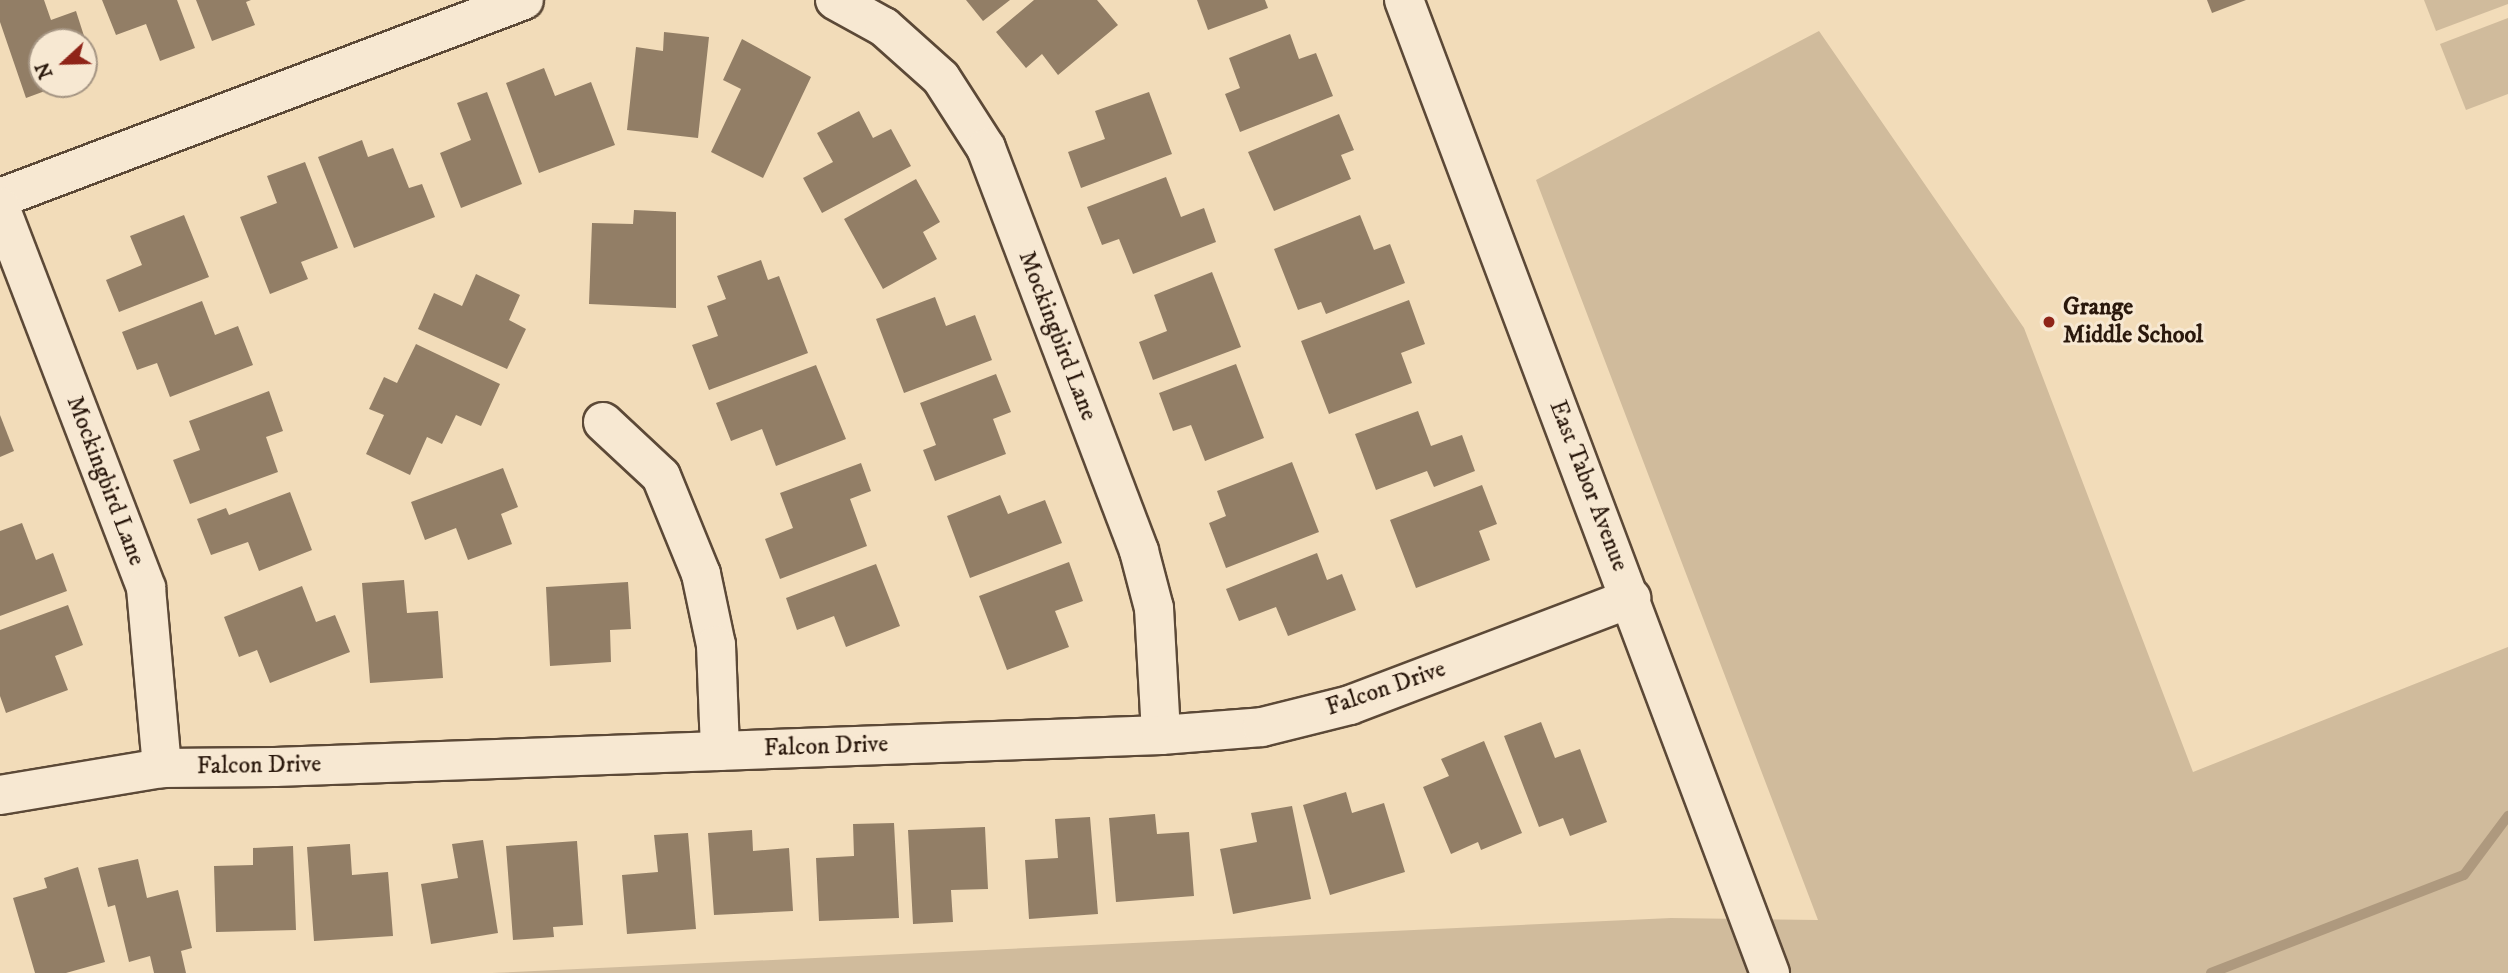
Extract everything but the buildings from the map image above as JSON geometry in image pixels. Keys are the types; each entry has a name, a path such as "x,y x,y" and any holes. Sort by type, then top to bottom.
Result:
{"street":[{"path":"0,198 523,0"},
{"name":"Mockingbird Lane","path":"835,0 884,27 941,78 986,148 1139,551 1154,608 1161,735"},
{"name":"East Tabor Avenue","path":"1404,0 1770,973"},
{"name":"Mockingbird Lane","path":"0,207 146,588 162,768"},
{"path":"603,422 661,476 701,574 716,645 720,751"},
{"name":"Falcon Drive","path":"0,795 162,768 1161,735 1262,727 1350,705 1631,598"}],"shaded area":[{"path":"2424,0 2508,0 2508,4 2436,31"},
{"path":"2508,18 2508,94 2466,110 2440,44"},
{"path":"1819,31 2024,328 2193,772 2508,647 2508,973 492,973 1671,918 1818,920 1536,180"}],"waterway":[{"path":"2211,973 2464,875 2508,816"}],"place":[{"name":"Grange Middle School","path":"2049,322"}]}
